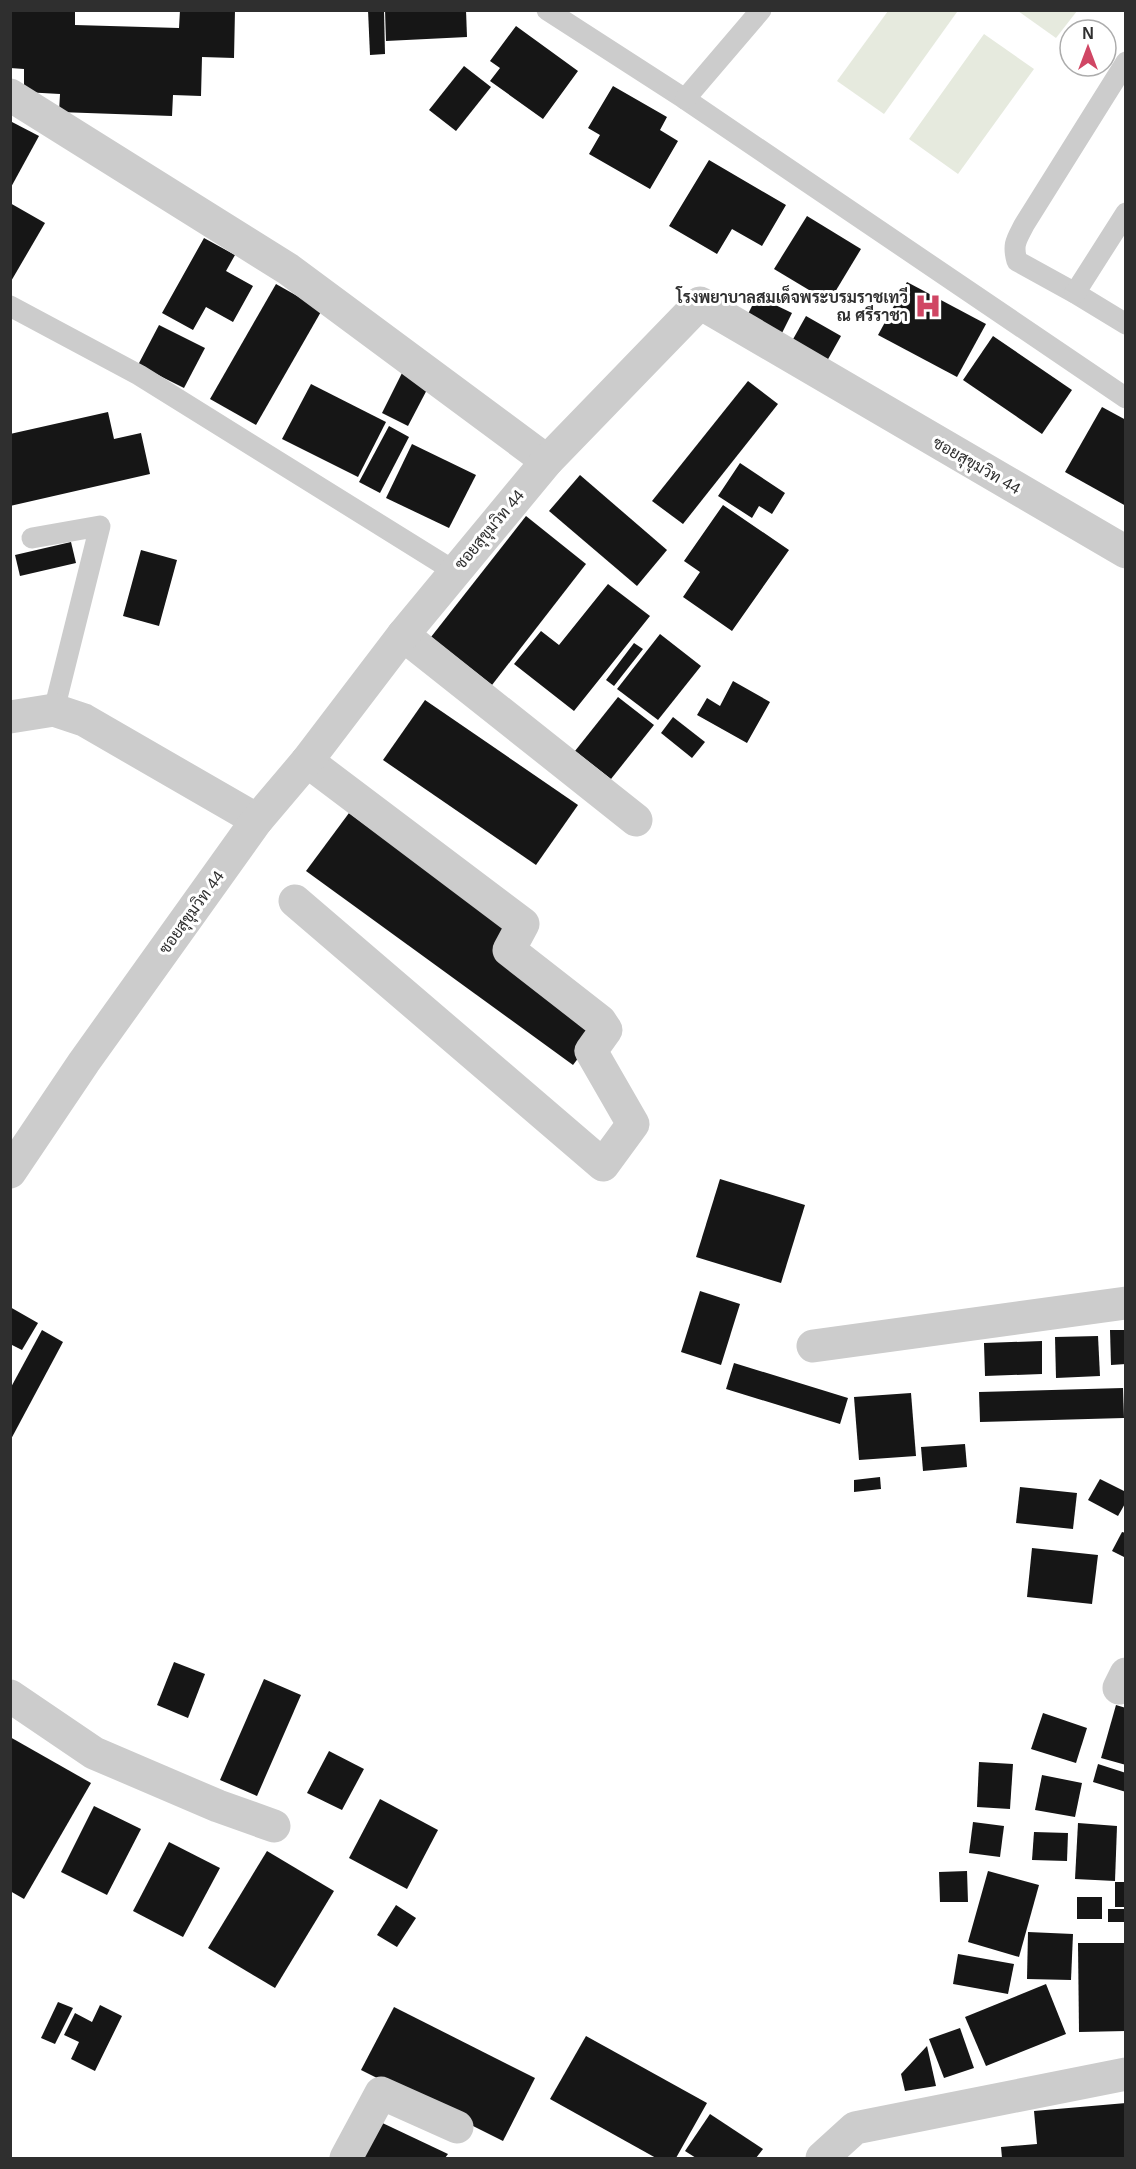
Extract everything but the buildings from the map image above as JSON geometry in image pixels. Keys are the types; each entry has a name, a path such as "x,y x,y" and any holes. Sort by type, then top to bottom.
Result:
{"street":[{"path":"10,95 288,268 547,461"},
{"name":"ซอยสุขุมวิท 44","path":"10,1172 84,1062 257,820 306,761 403,635 547,461 700,303 1125,552"},
{"path":"403,635 636,820"},
{"path":"10,717 54,710 84,720 257,820"},
{"path":"295,901 603,1165 633,1124 591,1051 606,1030 600,1021 509,950 524,924 306,761"},
{"path":"813,1346 1125,1303"},
{"path":"10,1696 94,1753 218,1806 274,1826"},
{"path":"822,2158 855,2128 1125,2074"},
{"path":"346,2158 381,2093 458,2127"}],"lane":[{"path":"547,10 685,99 1125,398"},
{"path":"685,99 761,10"},
{"path":"1125,62 1015,243 1014,250 1017,261 1125,324"},
{"path":"1075,293 1125,213"},
{"path":"10,306 139,375 454,571"},
{"path":"32,538 100,526 54,710"}],"shaded area":[{"path":"1077,10 1072,18 1058,18 1056,38 1018,11"},
{"path":"888,11 957,12 884,114 837,81"},
{"path":"984,34 1034,69 958,174 909,139"}],"place":[{"name":"โรงพยาบาลสมเด็จพระบรมราชเทวี ณ ศรีราชา","path":"928,306"}]}
